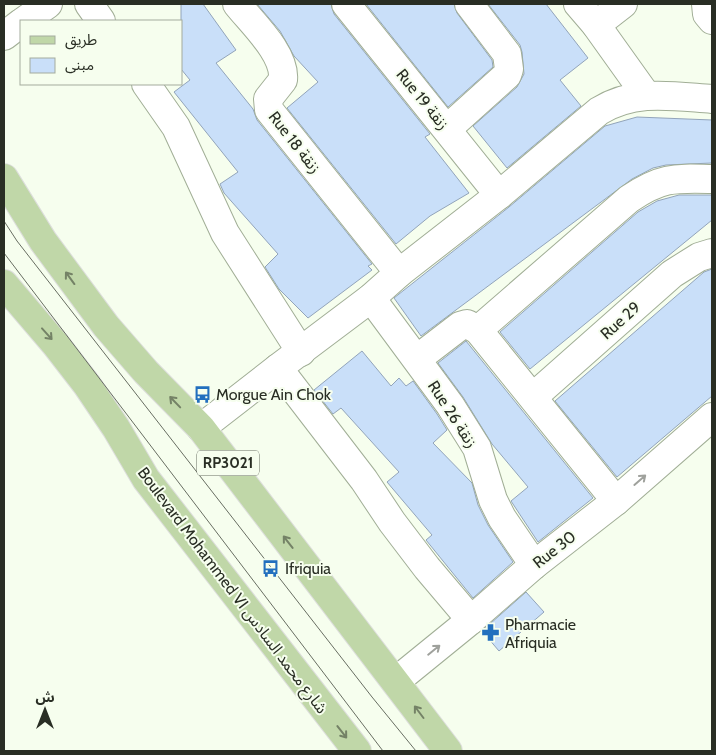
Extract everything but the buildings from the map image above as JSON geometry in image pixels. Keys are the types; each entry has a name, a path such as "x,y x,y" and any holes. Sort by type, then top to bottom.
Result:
{"main road":[{"name":"RP3021","path":"4,178 43,241 106,326 146,372 201,428 448,751"},
{"name":"Boulevard Mohammed VI شارع محمد السادس","path":"4,284 68,361 116,428 146,479 357,751"}],"street":[{"path":"26,20 48,4"},
{"path":"89,4 100,20"},
{"name":"Rue 18 زنقة","path":"237,4 273,49 282,65 283,80 268,99 270,110 399,273"},
{"name":"Rue 19 زنقة","path":"346,4 499,195"},
{"path":"447,129 507,75 509,69 507,54 469,4"},
{"path":"578,4 596,25 646,95"},
{"path":"596,25 622,4"},
{"path":"706,4 707,14 712,20"},
{"path":"4,36 20,24"},
{"path":"147,85 176,127 225,232 301,352"},
{"path":"201,428 371,298 399,273 499,195 598,111 613,102 646,95 712,99"},
{"path":"478,330 629,199 645,188 667,180 712,179"},
{"name":"Rue 29","path":"533,397 672,274 699,257 712,253"},
{"name":"Rue 26 زنقة","path":"371,298 450,405 476,448 493,500 502,518 534,564"},
{"path":"417,359 460,326 467,324 478,330 616,501"},
{"path":"278,368 364,480 426,568 470,620"},
{"name":"Rue 30","path":"396,681 534,564 616,501 712,417"}],"tram line":[{"path":"4,221 17,241 416,751"},
{"path":"4,253 383,751"}],"place":[{"name":"Morgue Ain Chok","path":"202,394"},
{"name":"Ifriquia","path":"271,568"},
{"name":"Pharmacie Afriquia","path":"491,633"}]}
